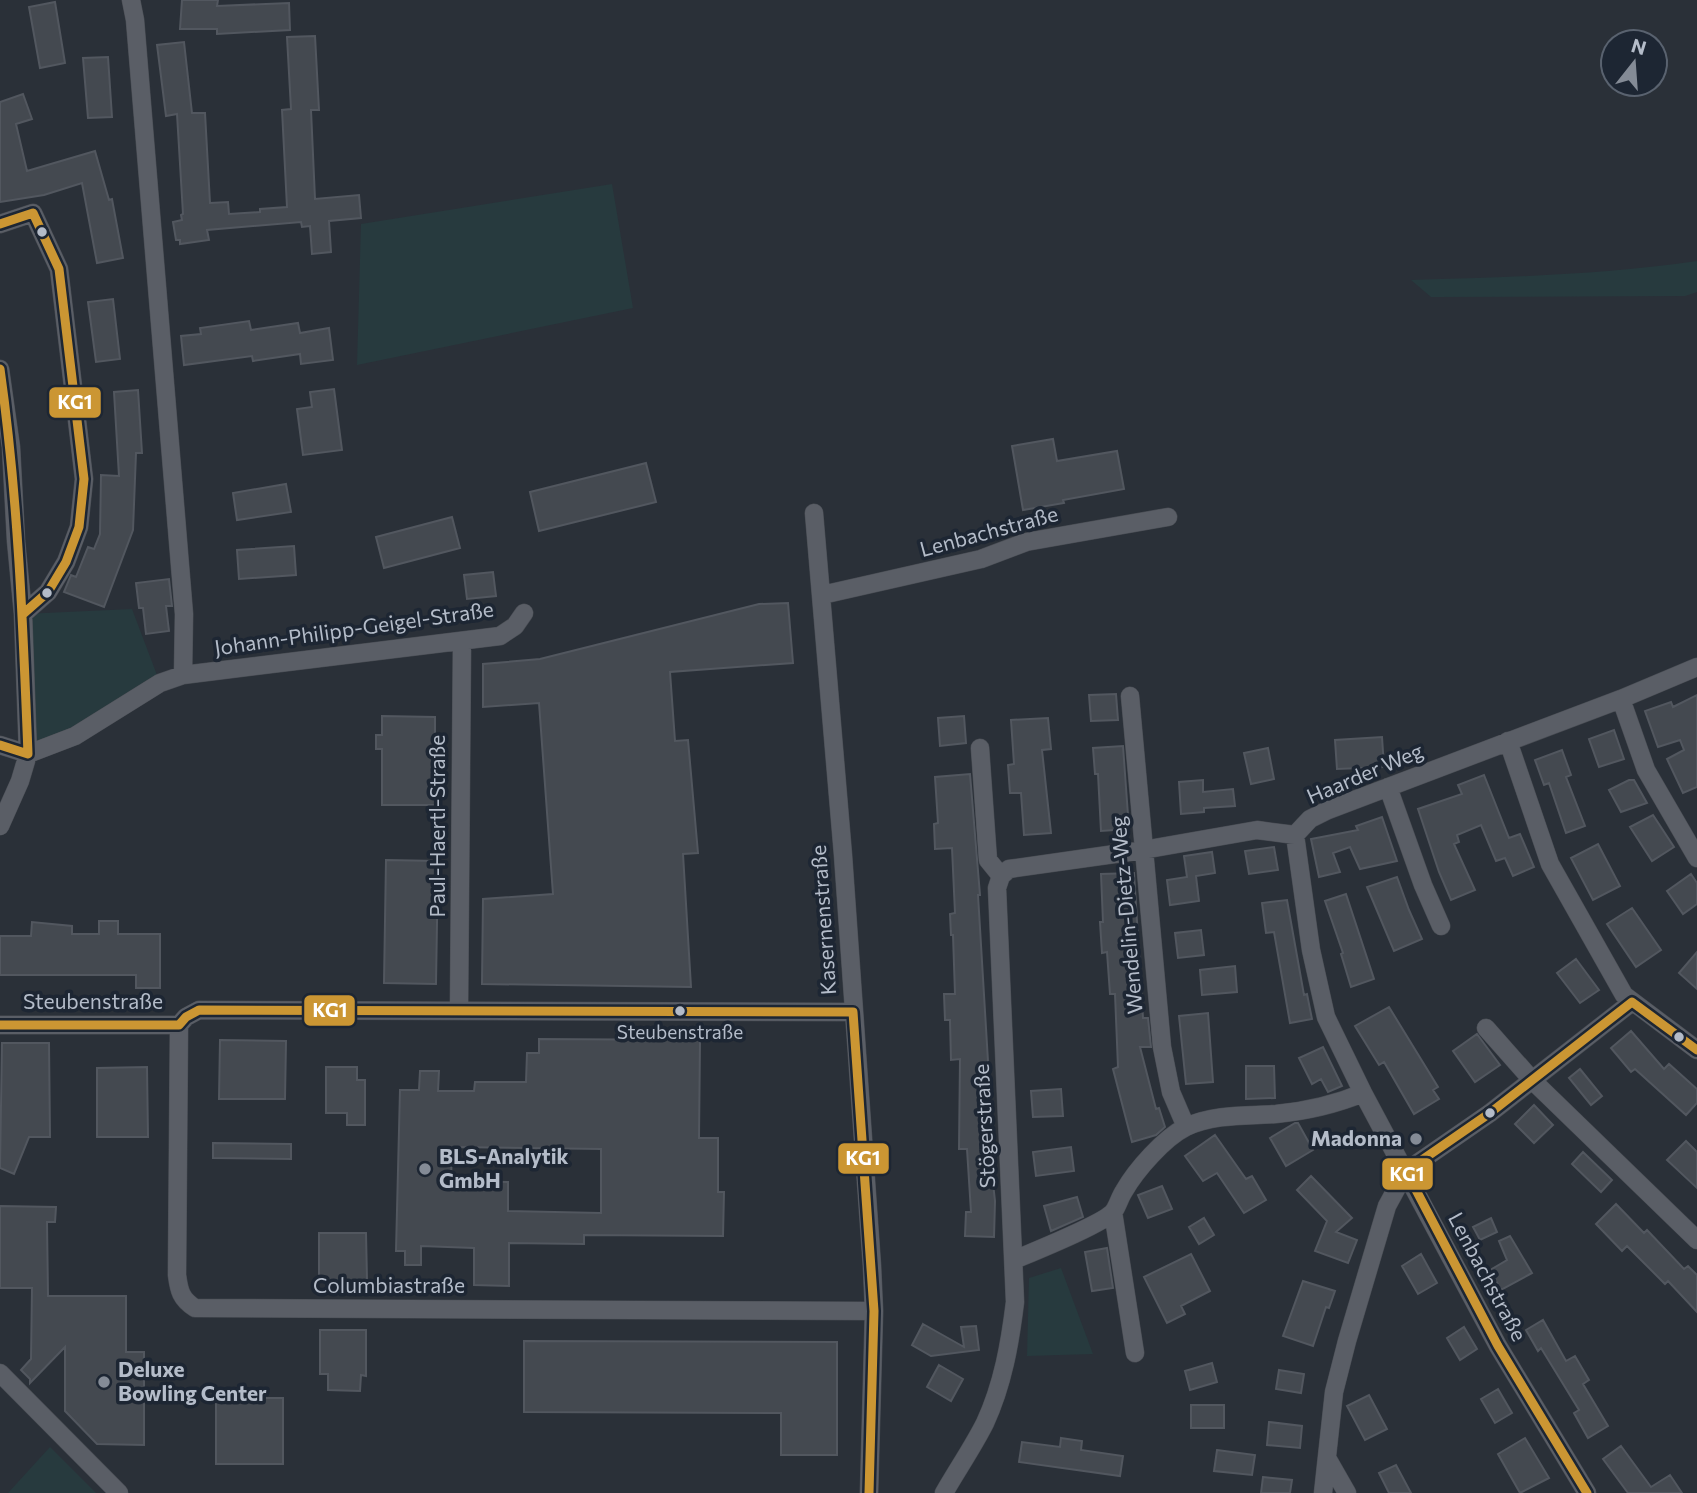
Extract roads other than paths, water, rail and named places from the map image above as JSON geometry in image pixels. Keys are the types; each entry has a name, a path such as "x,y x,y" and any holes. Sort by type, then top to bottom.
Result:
{"street":[{"path":"131,0 135,20 184,614 183,676"},
{"path":"0,224 33,213 59,269 84,479 79,527 66,562 48,592 23,614"},
{"path":"0,369 10,447 8,542 23,614 28,754 20,781 0,826"},
{"name":"Kasernenstraße","path":"814,513 843,855 874,1311 869,1493"},
{"name":"Lenbachstraße","path":"822,595 981,559 1026,542 1168,517"},
{"name":"Johann-Philipp-Geigel-Straße","path":"28,754 75,736 159,683 183,676 500,636 515,626 524,613"},
{"name":"Paul-Haertl-Straße","path":"459,1010 461,642"},
{"name":"Haarder Weg","path":"1001,876 1009,869 1257,830 1296,835 1310,819 1328,810 1621,699 1697,667"},
{"name":"Wendelin-Dietz-Weg","path":"1130,696 1162,1047 1171,1091 1186,1127"},
{"path":"1621,699 1646,770 1697,858"},
{"path":"1508,741 1549,864 1624,995 1697,1050"},
{"path":"0,745 28,754"},
{"name":"Stögerstraße","path":"944,1493 984,1423 999,1385 1009,1347 1015,1302 997,888 1001,876 988,860 980,748"},
{"path":"1388,787 1423,885 1441,926"},
{"name":"Lenbachstraße","path":"1296,835 1311,950 1326,1017 1363,1093 1498,1346 1587,1493"},
{"path":"1323,1493 1334,1392 1347,1341 1387,1206 1406,1171 1490,1113 1632,1002"},
{"name":"Steubenstraße","path":"0,1025 179,1025 186,1017 199,1010 853,1012"},
{"name":"Columbiastraße","path":"179,1025 177,1275 180,1294 195,1308 874,1311"},
{"path":"1486,1028 1531,1080 1697,1240"},
{"path":"1014,1260 1096,1223 1113,1212 1138,1171 1160,1147 1186,1127 1221,1116 1276,1114 1332,1106 1363,1093"},
{"path":"1113,1212 1135,1353"},
{"path":"0,1373 119,1493"},
{"path":"1327,1458 1347,1493"}],"place":[{"name":"Steubenstraße","path":"680,1011"},
{"name":"Madonna","path":"1416,1139"},
{"name":"BLS-Analytik GmbH","path":"425,1169"},
{"name":"Deluxe Bowling Center","path":"104,1382"}]}
